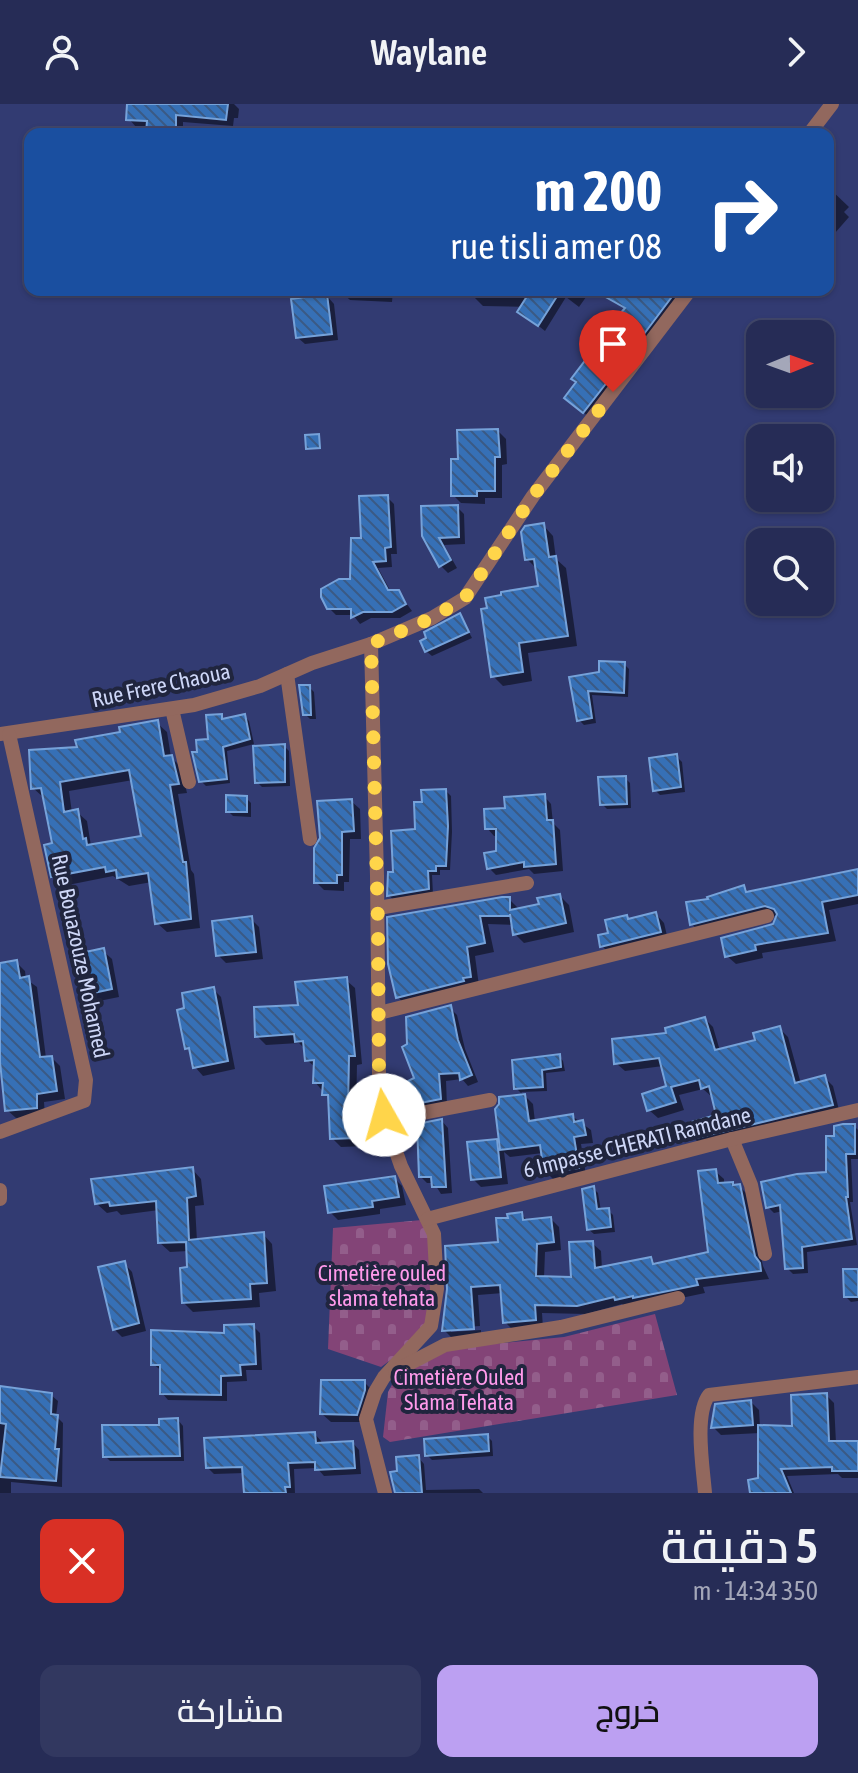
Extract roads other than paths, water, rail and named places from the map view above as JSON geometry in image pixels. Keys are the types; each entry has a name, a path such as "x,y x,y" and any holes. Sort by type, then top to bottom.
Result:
{"street":[{"path":"814,128 832,104"},
{"name":"Rue Frere Chaoua","path":"5,734 194,705 260,686 432,618 465,598 533,496 685,296"},
{"path":"371,644 379,1074 385,1120 401,1166 434,1234 437,1259 437,1289 431,1326 384,1377 366,1419 385,1493"},
{"path":"287,674 310,839"},
{"path":"172,709 189,782"},
{"name":"Rue Bouazouze Mohamed","path":"0,1132 84,1101 86,1080 5,734"},
{"path":"378,908 527,883"},
{"path":"379,1013 767,916"},
{"path":"385,1120 490,1100"},
{"name":"6 Impasse CHERATI Ramdane","path":"427,1219 732,1139 858,1110"},
{"path":"732,1139 751,1185 765,1254"},
{"path":"0,1190 0,1199"},
{"path":"384,1377 445,1345 561,1327 678,1298"},
{"path":"705,1493 701,1417 703,1403 709,1395 858,1377"}],"park label":[{"name":"Cimetière ouled slama tehata","path":"382,1286"},
{"name":"Cimetière Ouled Slama Tehata","path":"459,1390"}]}
